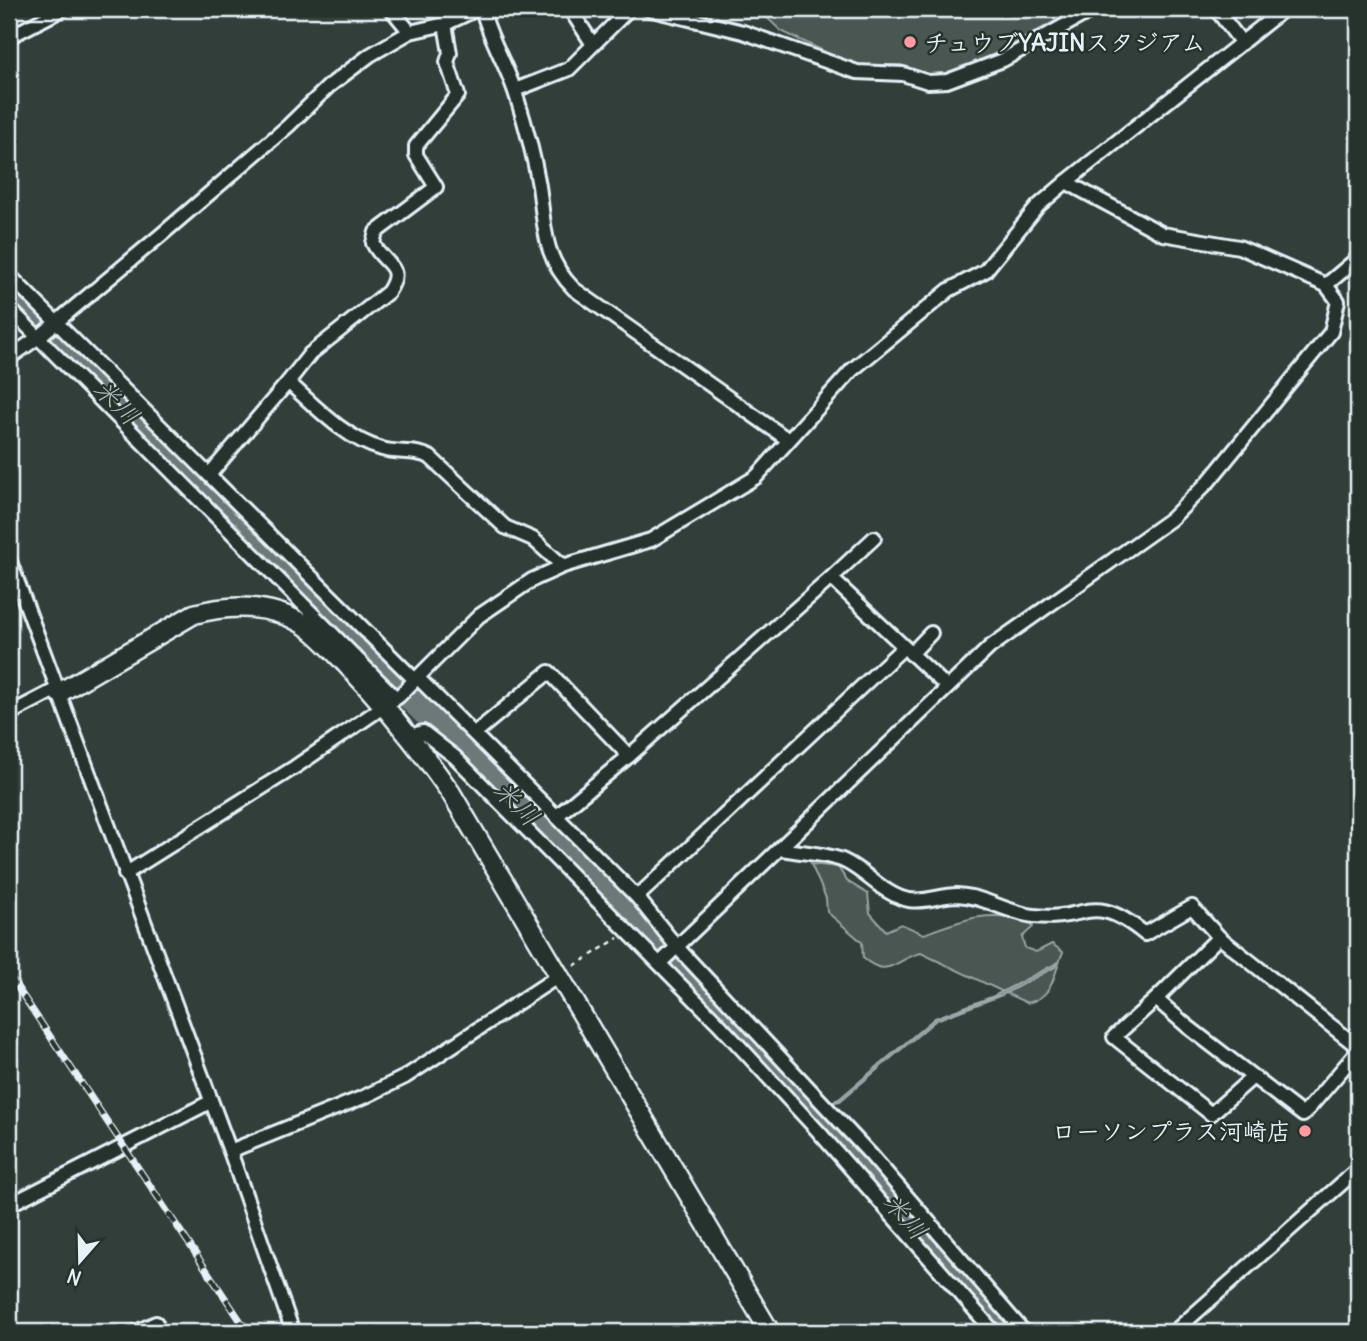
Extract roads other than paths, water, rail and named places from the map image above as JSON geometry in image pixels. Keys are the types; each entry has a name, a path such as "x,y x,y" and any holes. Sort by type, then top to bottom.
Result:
{"street":[{"path":"9,37 63,9"},
{"path":"391,9 410,32"},
{"path":"9,358 39,337 278,135 328,86 370,55 410,32 445,24 479,9 488,33 509,71 515,90 538,183 547,246 559,273 574,289 787,439"},
{"path":"570,9 592,43"},
{"path":"515,90 569,69 592,43 629,9"},
{"path":"648,9 754,35 858,72 903,74 928,82 947,81 1003,60 1094,9"},
{"path":"1216,9 1242,43"},
{"path":"125,874 295,767 394,699 480,616 533,580 562,566 650,540 756,477 787,439 852,370 950,290 985,271 1038,206 1066,181 1284,9"},
{"path":"209,474 310,354 388,292 395,281 395,270 373,243 376,232 436,187 416,155 416,146 458,95 447,62 450,53 445,24"},
{"path":"660,963 989,647 1171,519 1209,481 1331,332 1338,301 1326,285 1239,247 1163,234 1066,181"},
{"path":"1326,285 1358,258"},
{"path":"9,275 415,681 475,733 637,897 677,947 871,1156 1024,1332"},
{"path":"9,308 155,452 394,699 411,736 450,793 770,1332"},
{"path":"288,382 339,426 363,442 383,450 420,452 430,457 505,527 533,539 562,566"},
{"path":"558,815 629,756 874,538"},
{"path":"9,559 230,1151 293,1332"},
{"path":"831,578 947,687"},
{"path":"9,714 58,691 194,614 218,607 245,607 275,613 303,624 394,699"},
{"path":"637,897 930,633"},
{"path":"475,733 548,671 629,756"},
{"path":"411,736 423,732 455,757 627,933 660,963 818,1132 993,1332"},
{"path":"781,849 844,861 906,900 926,901 954,895 975,897 1013,912 1037,917 1102,909 1125,918 1145,934 1192,907 1219,937 1358,1049 1303,1115 1156,999"},
{"path":"1219,937 1114,1037 1211,1114 1253,1077"},
{"path":"230,1151 366,1096 405,1077 557,977"},
{"path":"9,1205 210,1102"},
{"path":"1174,1332 1358,1169"},
{"path":"136,1332 156,1322"}],"waterway":[{"name":"米川","path":"9,293 173,453 278,566 638,924 840,1139 928,1245 1006,1332"}],"railway":[{"path":"9,975 248,1332"}],"place":[{"name":"チュウブYAJINスタジアム","path":"910,42"},
{"name":"ローソンプラス河崎店","path":"1305,1131"}]}
